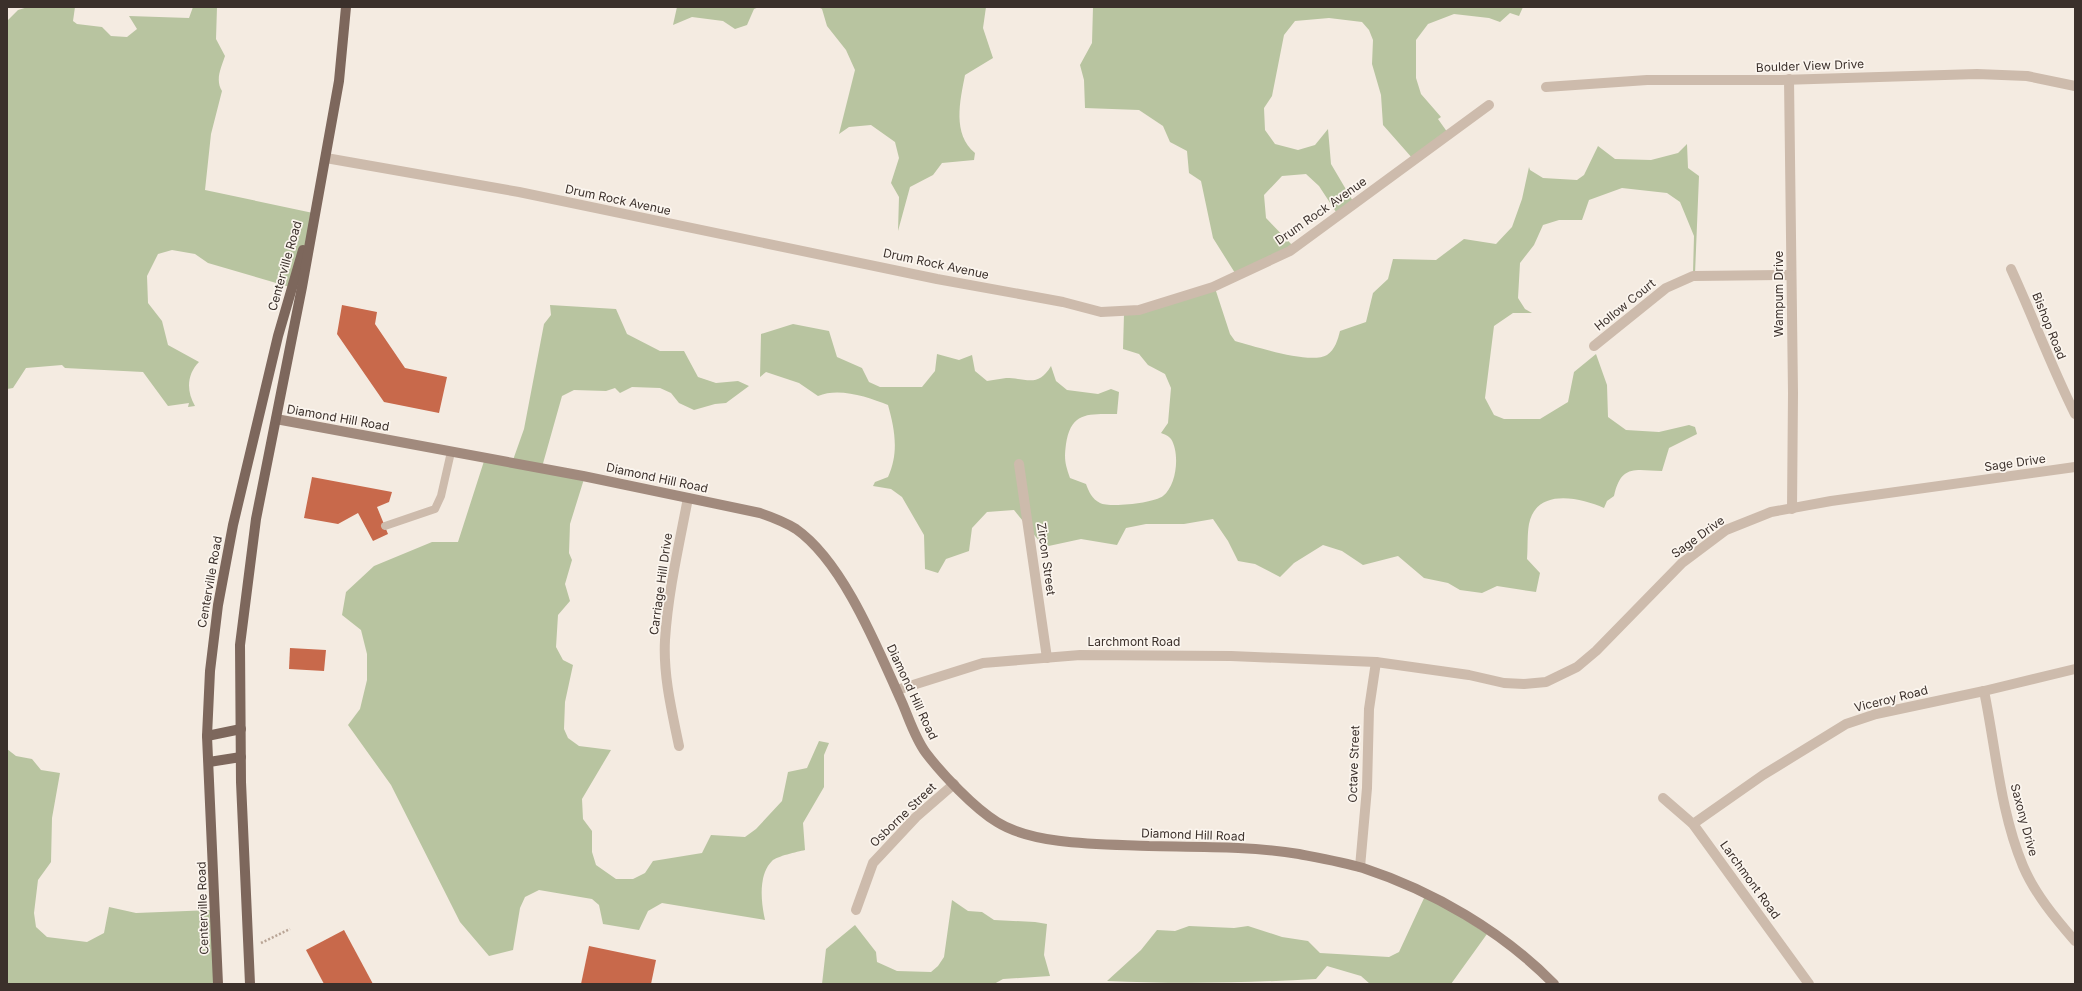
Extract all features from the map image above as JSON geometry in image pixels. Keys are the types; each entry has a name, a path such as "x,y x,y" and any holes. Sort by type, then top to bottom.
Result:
{"main road":[{"name":"Centerville Road","path":"250,984 241,757 240,645 256,519 319,196 339,81 346,7"},
{"name":"Centerville Road","path":"218,984 207,736 210,671 218,605 233,525 278,336 319,196"},
{"path":"259,416 276,419"},
{"path":"207,736 241,729"},
{"path":"209,762 241,757"}],"street":[{"name":"Boulder View Drive","path":"1546,87 1647,80 1789,79 1978,74 2027,76 2075,86"},
{"name":"Wampum Drive","path":"1789,79 1792,509"},
{"name":"Drum Rock Avenue","path":"326,158 519,192 937,278 1063,302 1101,312 1139,310 1213,287 1290,251 1489,105"},
{"name":"Bishop Road","path":"2011,269 2036,324 2054,371 2075,414"},
{"name":"Hollow Court","path":"1594,346 1666,288 1693,276 1791,275"},
{"name":"Diamond Hill Road","path":"276,419 688,498 760,513 782,521 798,530 814,545 855,600 924,751 954,784 998,823 1036,838 1094,844 1248,850 1297,854 1360,867 1396,880 1470,917 1532,962 1554,984"},
{"name":"Zircon Street","path":"1019,464 1048,658"},
{"name":"Sage Drive","path":"1376,662 1469,675 1504,683 1524,684 1546,682 1576,667 1596,651 1682,563 1726,530 1771,512 1831,501 2075,467"},
{"name":"Carriage Hill Drive","path":"679,746 668,680 665,641 676,558 688,498"},
{"name":"Larchmont Road","path":"897,690 983,663 1080,655 1231,656 1376,662"},
{"name":"Octave Street","path":"1360,867 1367,788 1369,709 1376,662"},
{"name":"Viceroy Road","path":"1693,824 1763,775 1846,724 1876,714 1984,691 2075,669"},
{"name":"Saxony Drive","path":"1984,691 1994,737 2004,803 2024,867 2051,913 2075,941"},
{"name":"Osborne Street","path":"856,910 873,863 916,817 954,784"},
{"name":"Larchmont Road","path":"1663,798 1693,824 1809,984"}],"lane":[{"path":"385,526 435,509 441,496 451,452"}],"path":[{"path":"248,949 290,929"}],"green space":[{"path":"28,7 75,7 73,21 77,24 102,27 111,36 127,37 137,29 129,16 189,18 193,7 217,7 216,39 225,56 219,74 219,83 222,91 211,134 205,190 313,213 311,230 290,287 208,263 195,254 172,250 158,254 147,276 148,303 162,321 168,345 199,362 192,372 189,383 190,394 195,406 188,407 189,403 168,406 143,372 65,368 62,365 26,368 13,388 7,389 7,21 18,10"},
{"path":"677,7 759,7 754,9 747,25 735,29 723,21 692,17 673,25"},
{"path":"818,7 986,7 983,28 993,58 965,75 960,106 960,127 968,145 975,153 974,160 942,163 933,175 910,187 898,231 899,197 891,183 899,158 895,142 871,125 849,127 839,134 855,70 846,50 827,26 822,9"},
{"path":"1093,7 1523,7 1519,16 1510,13 1500,22 1489,18 1454,14 1428,24 1416,40 1416,78 1421,94 1441,117 1438,119 1450,136 1413,159 1383,125 1381,95 1372,64 1373,40 1369,30 1362,22 1329,18 1295,21 1284,35 1272,96 1264,108 1265,130 1275,144 1298,150 1315,145 1328,129 1331,164 1354,203 1338,215 1319,186 1306,174 1282,176 1264,195 1266,218 1294,247 1235,273 1213,238 1201,181 1189,173 1187,151 1170,142 1163,126 1139,110 1085,108 1084,80 1080,65 1092,43"},
{"path":"1687,144 1688,168 1699,176 1695,274 1693,273 1694,236 1680,202 1667,193 1622,188 1589,200 1582,220 1559,220 1543,225 1534,245 1520,263 1518,298 1525,309 1532,313 1513,313 1494,326 1485,398 1494,415 1504,419 1540,419 1568,402 1574,372 1596,354 1607,385 1608,417 1626,430 1659,432 1689,425 1695,427 1697,434 1669,448 1662,471 1637,470 1630,471 1625,474 1617,486 1614,496 1607,501 1604,508 1583,501 1560,498 1549,500 1540,505 1533,513 1529,524 1528,537 1527,559 1540,573 1536,592 1497,586 1482,593 1460,590 1448,583 1424,578 1398,556 1363,565 1342,551 1323,545 1294,563 1280,577 1255,564 1238,561 1228,541 1213,519 1184,524 1146,524 1126,528 1117,545 1081,539 1044,547 1014,510 987,512 972,528 969,551 946,559 938,573 925,569 924,535 902,497 891,489 873,486 875,482 888,477 894,459 894,432 888,405 853,394 835,392 818,396 799,383 766,372 760,377 761,334 793,324 829,331 837,357 862,368 869,382 880,387 922,387 935,371 937,354 959,360 972,355 975,371 987,381 1006,378 1026,380 1037,379 1046,373 1051,366 1056,381 1067,390 1098,394 1111,389 1119,392 1117,414 1090,415 1077,420 1072,425 1068,433 1065,454 1066,465 1070,478 1086,484 1093,497 1100,503 1122,505 1151,501 1158,499 1168,491 1176,469 1176,452 1174,445 1170,438 1161,433 1168,423 1171,388 1165,374 1148,365 1139,354 1123,349 1124,314 1214,285 1230,334 1235,341 1282,354 1308,358 1327,355 1334,347 1340,331 1366,322 1373,293 1388,279 1393,259 1436,260 1464,239 1496,244 1512,227 1522,199 1529,167 1530,170 1543,178 1577,180 1584,175 1598,146 1615,159 1651,160 1678,153"},
{"path":"550,305 616,309 627,334 660,351 684,351 698,377 716,383 738,381 749,386 726,403 715,404 694,410 679,403 671,393 660,388 632,387 620,393 615,388 606,391 574,390 562,396 542,467 584,479 570,524 569,553 572,560 565,584 570,601 558,615 556,647 563,660 573,665 565,702 564,729 568,738 579,746 611,750 582,799 583,819 592,831 592,852 596,865 616,879 633,879 645,873 653,861 702,853 711,835 745,837 756,829 782,801 788,772 807,768 819,741 829,743 824,755 824,787 803,823 805,850 778,857 772,861 764,874 762,905 765,920 662,903 648,911 639,930 603,924 599,905 592,899 539,890 525,897 520,908 513,950 489,956 460,922 391,785 348,725 360,709 367,680 367,654 361,630 342,615 346,592 374,566 432,542 458,542 485,458 513,460 524,429 544,324 551,315"},
{"path":"7,749 16,756 32,759 41,770 60,773 52,818 51,862 38,880 34,913 36,927 47,937 87,942 104,933 109,907 136,913 212,910 216,984 7,984"},
{"path":"1425,896 1430,897 1487,934 1451,984 1370,984 1361,976 1327,966 1316,979 1211,983 1107,981 1141,950 1157,930 1175,931 1189,926 1234,928 1248,926 1282,937 1308,941 1320,953 1389,957 1399,952"},
{"path":"952,900 968,911 982,912 994,920 1047,924 1044,955 1050,976 1003,979 994,984 822,984 826,949 855,925 876,952 877,962 897,971 931,972 938,966 944,957"}],"building":[{"path":"342,305 377,312 375,324 405,368 447,377 439,413 384,402 337,334"},
{"path":"312,477 392,492 389,502 377,507 388,534 373,541 358,513 338,524 304,518"},
{"path":"290,648 326,650 324,671 289,669"},
{"path":"344,930 373,984 324,984 306,950"},
{"path":"589,946 656,960 651,984 581,984"}]}
